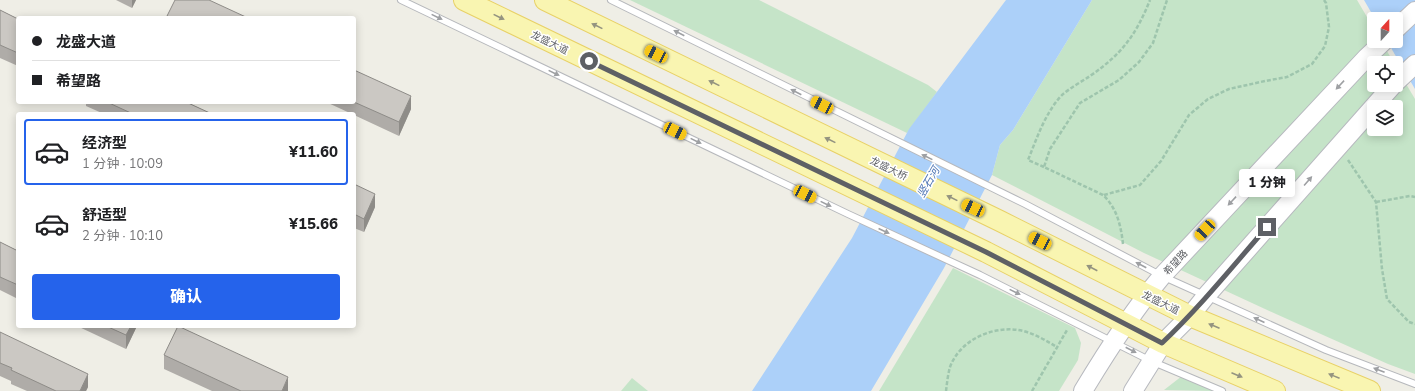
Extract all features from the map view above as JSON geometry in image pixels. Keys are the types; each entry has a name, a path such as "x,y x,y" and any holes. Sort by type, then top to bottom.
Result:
{"main road":[{"name":"龙盛大道","path":"464,0 986,252 1124,325"},
{"name":"龙盛大桥","path":"544,0 865,157 1000,221"},
{"path":"1403,22 1415,11"},
{"name":"希望路","path":"1083,391 1124,325 1162,276 1377,48"},
{"path":"1403,75 1415,64"},
{"path":"1133,391 1162,343 1190,316 1387,92"},
{"name":"龙盛大道","path":"1000,221 1190,316 1370,391"},
{"path":"1124,325 1162,343 1275,391"}],"lane":[{"path":"401,0 848,214 980,275 1151,361 1222,391"},
{"path":"611,0 1025,204 1162,276 1326,350 1415,384"}],"path":[{"path":"1124,257 1121,228 1112,202 1103,195 1028,160 1050,109 1063,94 1113,60 1133,36 1143,18 1150,0"},
{"path":"1044,167 1050,149 1080,103 1119,80 1139,62 1153,43 1167,0"},
{"path":"1103,195 1140,185 1161,161 1189,115 1208,99 1229,89 1287,78 1312,64 1325,46 1329,27 1326,3 1324,0"},
{"path":"1338,146 1363,180 1376,202 1382,269 1387,299 1409,322 1415,324"},
{"path":"1376,202 1410,196 1415,197"},
{"path":"1032,391 1072,320"},
{"path":"946,391 951,366 961,349 977,337 1000,329 1019,330 1038,336 1057,347"}],"green space":[{"path":"630,0 759,0 928,85 937,92 907,133"},
{"path":"1092,0 1357,0 1367,17 1367,48 1385,48 1390,56 1367,56 1367,92 1403,92 1403,79 1415,99 1415,374 1388,364 1276,314 1144,253 992,175 1000,145 1013,130"},
{"path":"953,268 1075,328 1081,343 1078,360 1059,391 879,391"},
{"path":"1182,376 1213,391 1164,390"},
{"path":"632,378 648,391 621,391"}],"water":[{"name":"竖石河","path":"1006,0 1092,0 1013,130 1000,145 992,175 944,268 871,391 752,391 852,238 909,129"},
{"path":"1364,0 1415,0 1415,89 1403,68 1403,56 1396,56 1391,48 1403,48 1403,12 1371,12"}],"building":[{"path":"175,0 209,0 244,16 167,16"},
{"path":"0,10 16,18 16,52 0,45"},
{"path":"356,71 411,96 399,122 356,103"},
{"path":"111,104 190,104 208,112 129,112"},
{"path":"356,185 375,194 364,219 356,215"},
{"path":"0,242 16,250 16,284 0,277"},
{"path":"110,328 130,328 126,335"},
{"path":"177,328 182,328 288,377 282,391 241,391 164,355"},
{"path":"0,332 88,374 80,391 56,391 11,370 12,368 0,363"}],"route":[{"path":"589,61 986,252 1124,325 1162,343 1190,316 1267,227"}]}
